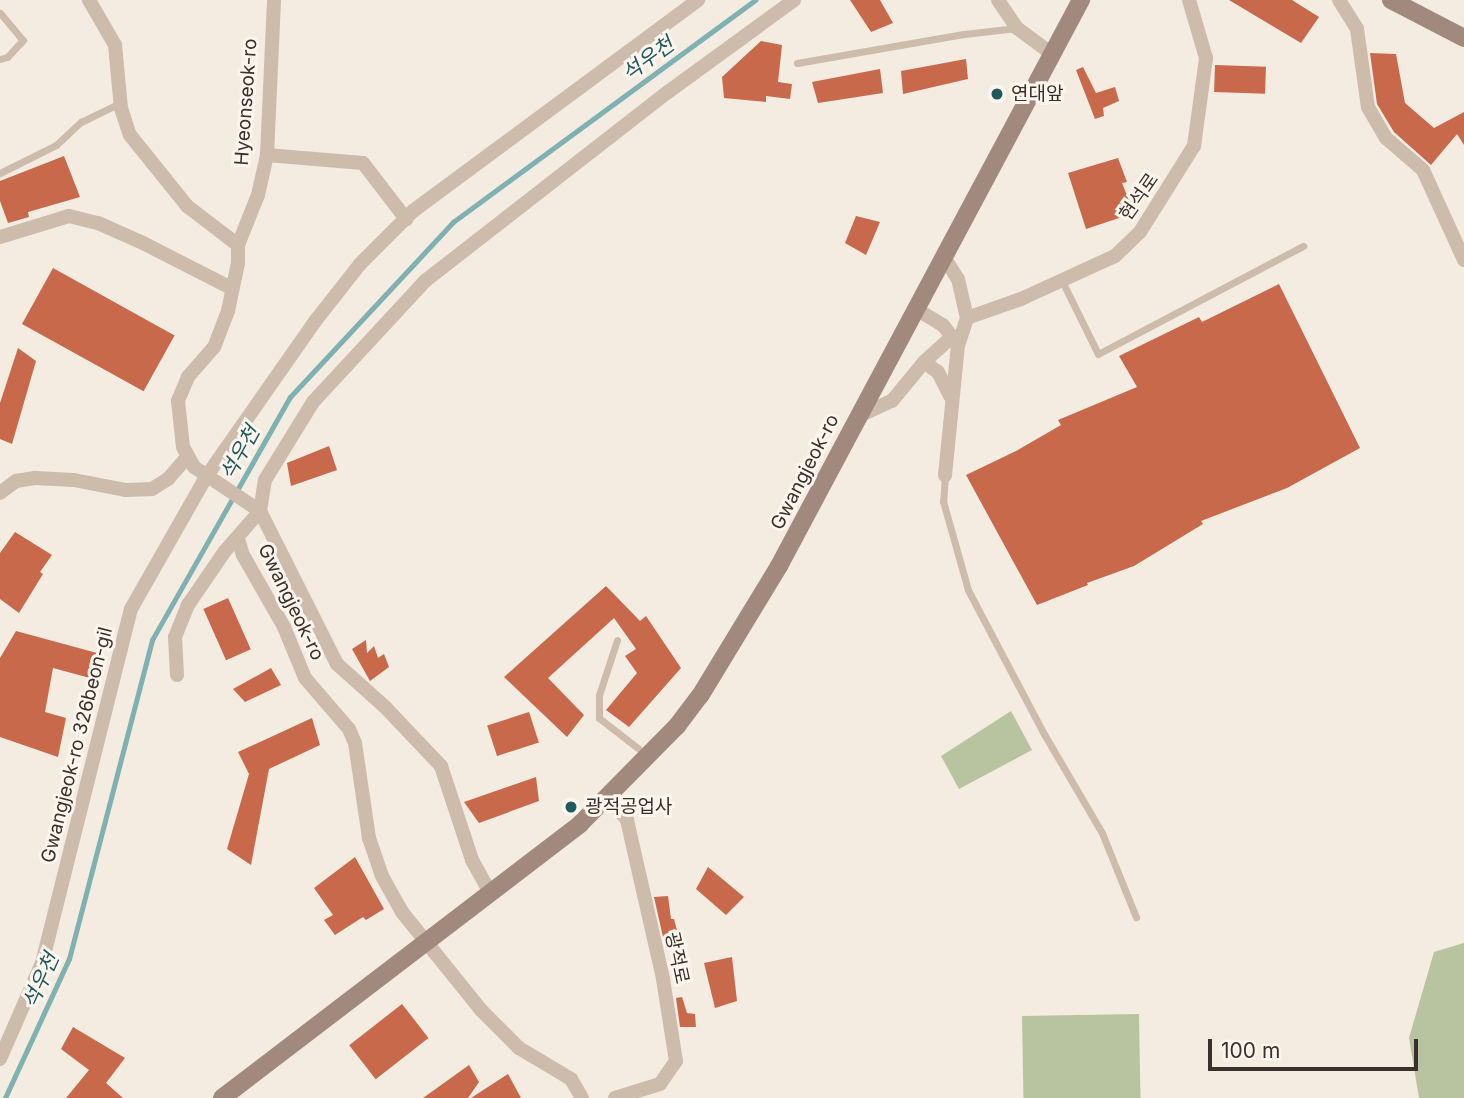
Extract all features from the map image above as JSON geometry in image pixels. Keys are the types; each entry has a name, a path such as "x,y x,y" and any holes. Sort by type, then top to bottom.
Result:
{"main road":[{"name":"Gwangjeok-ro","path":"428,942 580,824 649,757 692,706 779,566 1081,0"},
{"path":"1391,0 1464,38"},
{"path":"222,1098 428,942"}],"street":[{"path":"89,0 115,45 120,103 130,135 187,206 238,245 238,263 228,310 214,346 188,377 178,401 183,447 194,467 256,508 337,664 386,708 441,766 487,897"},
{"name":"Hyeonseok-ro","path":"238,245 258,195 267,155 274,0"},
{"name":"Gwangjeok-ro 326beon-gil","path":"0,1059 42,962 131,609 206,477 316,320 360,264 406,219 698,0"},
{"path":"177,675 175,637 188,605 209,572 238,538 256,508 265,480 313,402 425,282 668,92 794,0"},
{"path":"998,0 1017,28 1052,54"},
{"name":"현석로","path":"967,318 1021,299 1115,256 1140,232 1194,146 1206,58 1189,0"},
{"path":"1339,0 1357,29 1368,107 1386,138 1423,170 1464,260"},
{"path":"267,155 363,163 406,219"},
{"path":"0,237 69,216 99,223 231,288"},
{"path":"944,257 958,279 967,318 955,341 945,475"},
{"path":"916,309 943,325 955,341"},
{"path":"857,417 892,401 925,362 955,341"},
{"path":"925,362 938,372 951,397"},
{"path":"0,493 16,481 35,478 74,480 126,490 152,489 168,479 188,456"},
{"name":"Gwangjeok-ro","path":"238,538 243,555 284,627 305,678 349,729 355,743 369,838 382,876 466,993 519,1048 571,1079 582,1098"},
{"name":"광적로","path":"608,797 627,820 663,979 676,1061 660,1084 619,1097"}],"lane":[{"path":"0,13 23,40 7,57 0,59"},
{"path":"797,63 964,34 1017,28"},
{"path":"0,173 56,145 81,122 120,103"},
{"path":"1061,281 1098,354 1303,246"},
{"path":"945,475 943,501 968,590 1044,734 1102,832 1136,917"},
{"path":"617,640 599,695 599,718 649,757"}],"green space":[{"path":"1011,711 1032,750 959,789 941,756"},
{"path":"1464,943 1464,1098 1419,1098 1409,1038 1434,952"},
{"path":"1139,1014 1140,1098 1023,1098 1022,1016"}],"building":[{"path":"850,0 880,0 893,23 871,32"},
{"path":"1229,0 1292,0 1319,17 1301,43"},
{"path":"761,41 782,45 778,82 792,84 790,99 766,96 766,102 724,98 722,77"},
{"path":"1370,53 1396,54 1405,103 1434,128 1464,112 1464,145 1457,134 1431,165 1394,132 1377,104"},
{"path":"966,59 968,79 903,94 901,71"},
{"path":"1215,65 1266,67 1265,94 1214,92"},
{"path":"1083,67 1096,93 1115,87 1119,101 1103,108 1104,116 1095,119 1076,70"},
{"path":"880,69 883,93 818,103 812,82"},
{"path":"64,156 80,197 28,212 29,217 8,223 0,201 0,181"},
{"path":"1118,158 1127,182 1122,183 1134,213 1086,229 1068,173"},
{"path":"856,216 880,222 866,255 845,243"},
{"path":"53,268 175,335 144,391 22,324"},
{"path":"1279,284 1360,448 1287,488 1201,521 1203,524 1134,566 1037,605 966,475 1061,425 1058,420 1137,387 1119,356 1199,317 1202,322"},
{"path":"18,348 36,361 12,444 0,439 0,403"},
{"path":"329,446 337,470 291,486 287,463"},
{"path":"15,532 52,555 19,613 0,599 0,553"},
{"path":"606,586 640,621 646,616 681,668 629,727 606,710 637,673 625,656 636,649 614,618 548,678 584,715 567,737 504,677"},
{"path":"228,598 251,649 226,660 203,609"},
{"path":"16,631 97,653 90,678 53,668 45,712 66,718 58,757 0,737 0,658"},
{"path":"366,640 367,653 374,646 378,658 384,654 389,667 370,681 352,649"},
{"path":"271,668 281,685 245,702 233,689"},
{"path":"529,712 539,742 497,756 487,726"},
{"path":"312,718 320,745 269,769 251,865 227,849 249,774 238,752"},
{"path":"536,777 539,801 479,823 464,802"},
{"path":"355,857 384,909 366,920 363,917 335,935 324,920 333,915 314,888"},
{"path":"708,867 744,897 726,915 696,889"},
{"path":"668,896 671,919 674,919 678,934 663,937 654,897"},
{"path":"732,957 737,1001 715,1008 704,963"},
{"path":"682,997 687,1013 695,1014 696,1027 680,1027 676,998"},
{"path":"402,1004 428,1038 376,1079 349,1045"},
{"path":"73,1027 125,1058 106,1083 123,1098 66,1098 89,1070 61,1049"},
{"path":"469,1065 479,1082 468,1098 423,1098"},
{"path":"508,1074 521,1098 471,1098"}],"waterway":[{"name":"석우천","path":"5,1098 69,959 152,640 290,397 453,222 755,0"}],"place":[{"name":"연대앞","path":"997,94"},
{"name":"광적공업사","path":"571,807"}]}
